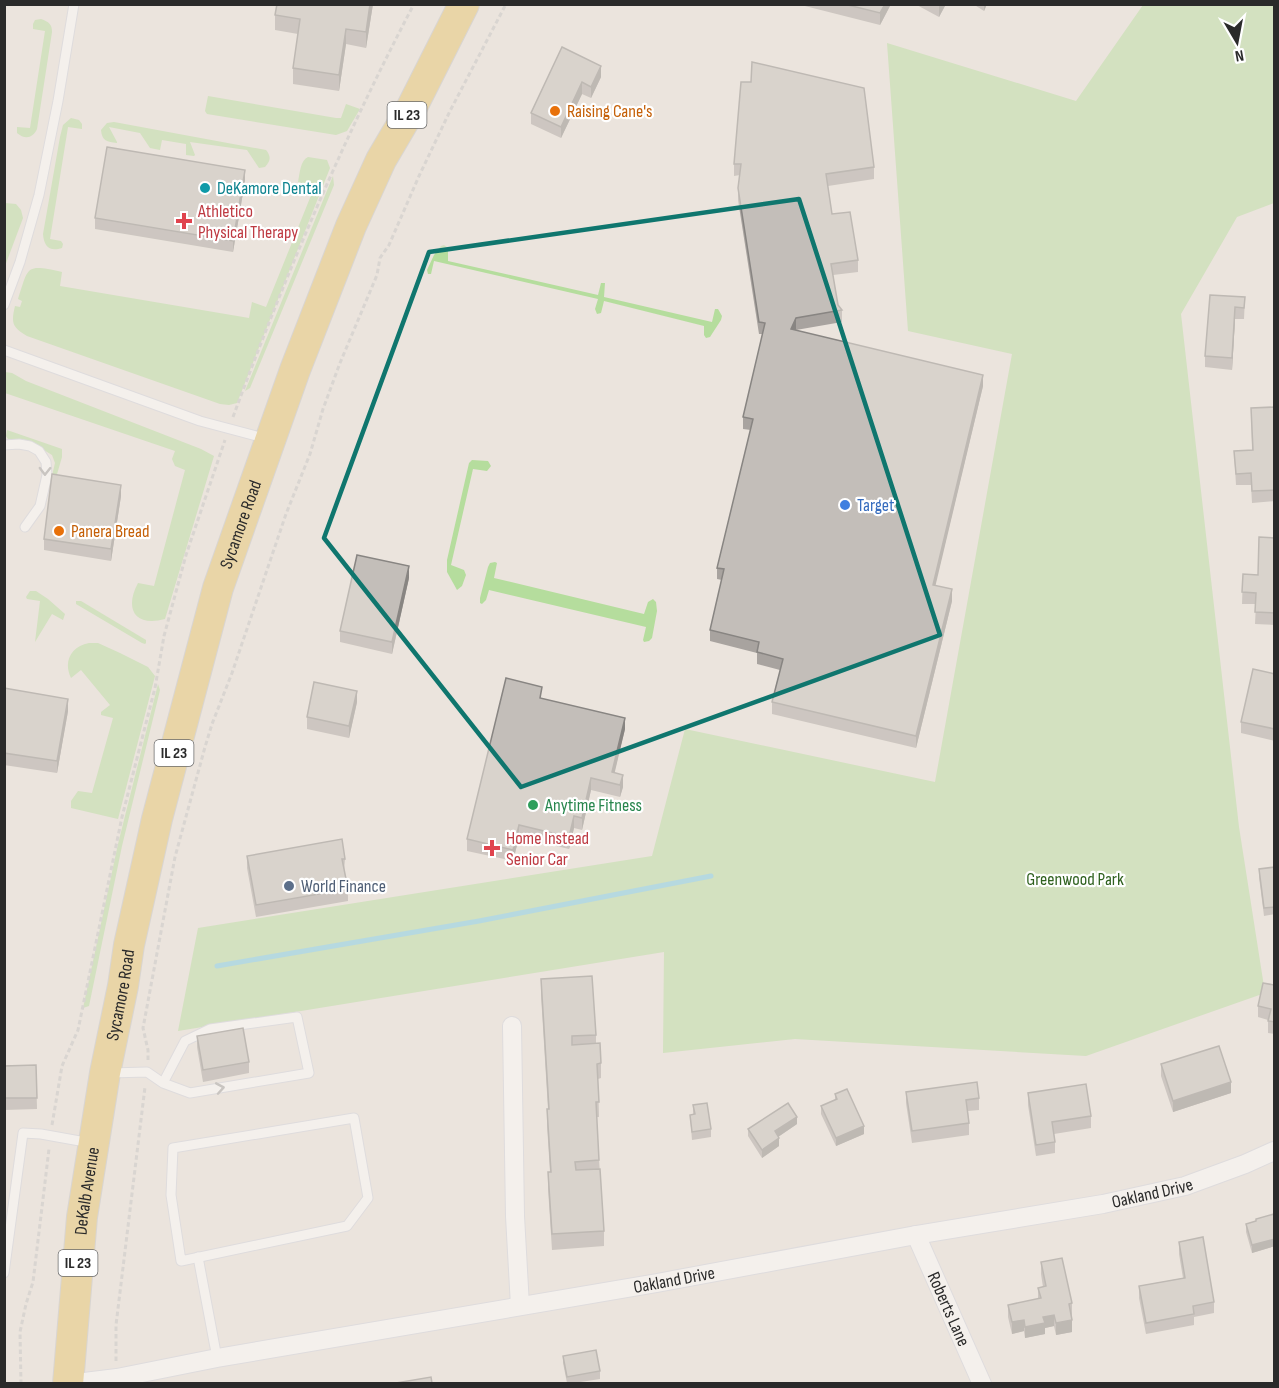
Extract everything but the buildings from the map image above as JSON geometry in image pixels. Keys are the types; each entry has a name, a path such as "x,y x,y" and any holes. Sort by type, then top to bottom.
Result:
{"main road":[{"name":"Sycamore Road","path":"105,1073 129,945 157,819 218,588 295,370 356,217 381,160 411,109 464,4"},
{"name":"DeKalb Avenue","path":"68,1383 81,1217 105,1073"}],"street":[{"path":"512,1026 520,1306"},
{"name":"Oakland Drive","path":"68,1383 117,1378 217,1358 1103,1204 1185,1186 1275,1151"},
{"name":"Roberts Lane","path":"916,1235 982,1383"}],"lane":[{"path":"4,304 20,262 39,195 74,4"},
{"path":"4,350 200,421 270,440"},
{"path":"4,445 30,446 39,451 46,462 47,475 40,506 25,527"},
{"path":"105,1073 147,1072 163,1083 190,1093 309,1072 297,1017 210,1029 185,1041 163,1083"},
{"path":"354,1118 368,1198 347,1226 198,1257 181,1261 171,1195 173,1148 354,1118"},
{"path":"4,1273 23,1133 93,1143"},
{"path":"198,1257 217,1358"}],"path":[{"path":"117,1378 118,1315 147,1072 148,1050 143,1028 175,857 212,724 232,673 286,514 310,454 326,400 377,275 381,258 450,111 506,4"}],"highlighted area":[{"path":"799,199 940,635 521,787 324,538 429,252"}],"green space":[{"name":"Greenwood Park","path":"1143,5 1274,5 1274,203 1237,217 1181,314 1239,827 1265,993 1086,1056 795,1039 663,1053 664,952 178,1031 198,928 652,856 685,729 935,782 1012,354 908,331 887,43 1076,101"},
{"path":"41,19 50,24 52,32 37,129 26,137 17,133 17,127 30,128 45,31 33,29 33,24 35,20"},
{"path":"208,96 336,118 341,118 346,104 360,109 347,131 336,135 207,114 205,111"},
{"path":"71,118 79,120 82,129 68,127 50,239 61,241 63,244 62,248 54,249 46,245 43,234 60,137 63,125"},
{"path":"114,122 266,150 269,161 265,167 259,168 247,150 190,142 194,156 186,155 186,144 162,140 160,150 150,148 140,133 109,127 117,143 110,142 104,139 101,130 107,123"},
{"path":"308,157 327,160 330,168 237,403 220,404 27,336 14,324 15,306 20,307 22,301 18,299 24,280 30,270 35,268 62,272 60,286 249,318 252,302 266,307 314,188 298,182 302,164"},
{"path":"333,176 334,185 250,388 245,391"},
{"path":"5,203 16,204 23,218 5,266"},
{"path":"444,245 448,248 448,261 598,295 601,283 605,283 604,297 712,322 715,309 718,309 722,316 721,320 710,337 706,338 704,326 604,301 601,313 597,314 595,309 598,299 434,261 431,274 428,274 427,270 434,255"},
{"path":"5,372 214,456 165,619 155,621 140,618 132,608 132,601 138,583 154,586 185,470 175,466 172,459 175,451 5,393"},
{"path":"7,430 62,449 55,481 51,480 55,463 52,455 31,442 22,439 8,439"},
{"path":"472,460 488,461 491,466 487,471 473,469 451,565 464,570 466,575 462,586 457,590 447,572 447,560 469,463"},
{"path":"490,563 497,563 494,578 644,614 648,602 653,599 656,602 657,611 652,638 644,642 646,627 489,590 482,604 480,598 488,567"},
{"path":"30,591 36,591 65,614 63,620 52,614 35,642 40,601 27,599"},
{"path":"76,601 81,601 146,640 146,643 142,643 76,604"},
{"path":"89,643 98,643 148,667 155,676 118,819 71,808 71,801 78,791 92,793 113,718 101,715 101,712 110,705 81,670 71,678 69,672 68,661 73,651"},
{"path":"158,684 160,690 122,846 89,1006 83,1008 118,844"}],"waterway":[{"path":"217,966 479,921 711,876"}],"place":[{"name":"Raising Cane's","path":"555,111"},
{"name":"DeKamore Dental","path":"205,188"},
{"name":"Athletico Physical Therapy","path":"184,221"},
{"name":"Target","path":"845,505"},
{"name":"Panera Bread","path":"59,531"},
{"name":"Anytime Fitness","path":"533,805"},
{"name":"Home Instead Senior Car","path":"492,848"},
{"name":"World Finance","path":"289,886"}]}
